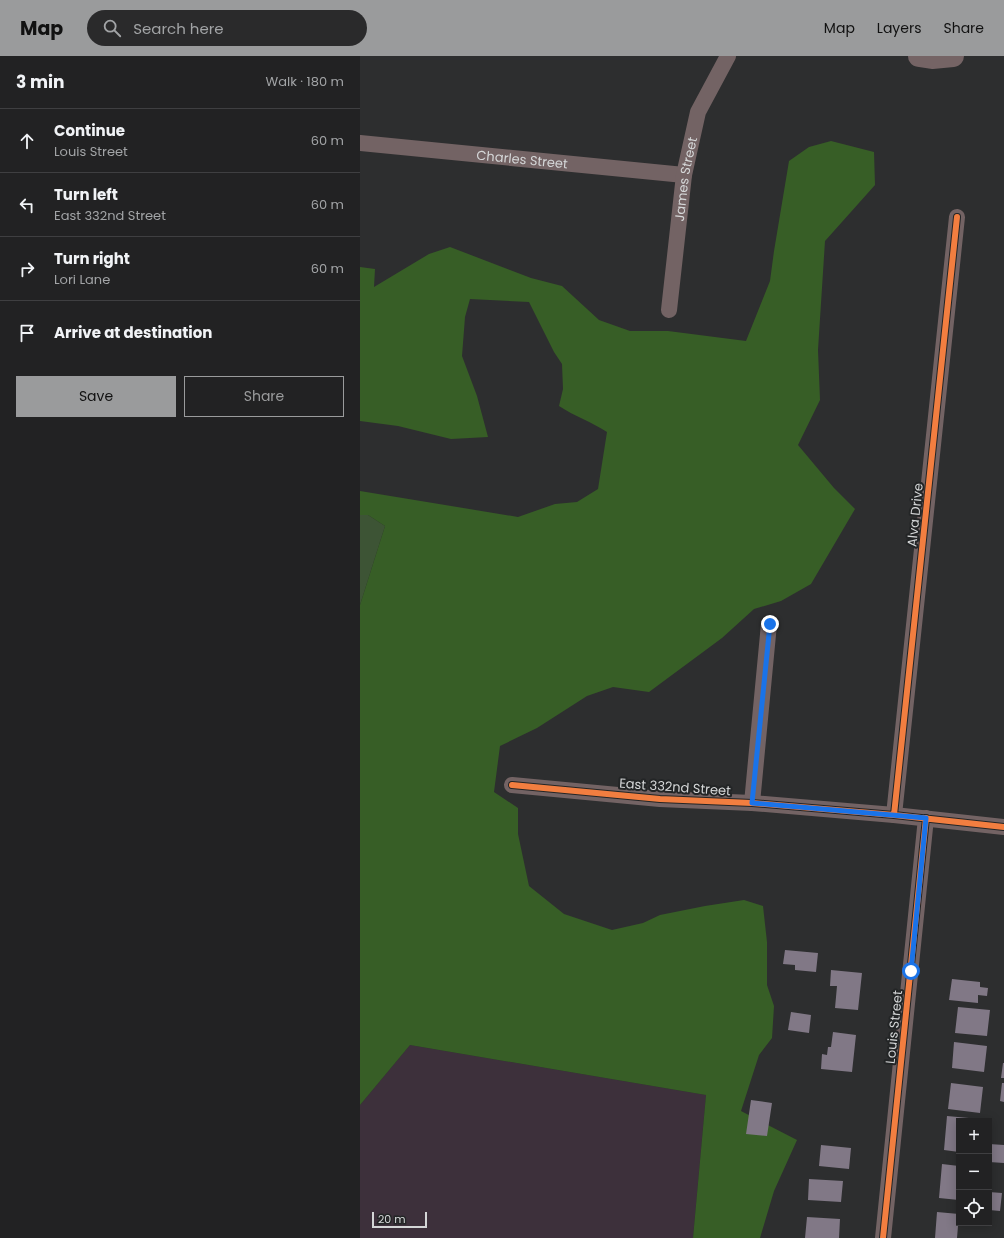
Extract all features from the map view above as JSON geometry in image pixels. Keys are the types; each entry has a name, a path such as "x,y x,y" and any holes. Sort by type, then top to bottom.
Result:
{"street":[{"name":"James Street","path":"669,310 684,175 698,112 728,56"},
{"path":"919,56 932,58 953,56"},
{"name":"Charles Street","path":"360,143 684,175"},
{"name":"Alva Drive","path":"894,815 957,218"},
{"path":"752,803 770,624"},
{"name":"East 332nd Street","path":"512,785 660,799 752,803 894,815 1004,827"},
{"name":"Louis Street","path":"883,1238 926,818"}],"shaded area":[{"path":"410,1045 706,1095 693,1238 360,1238 360,1105"}],"green space":[{"path":"831,141 874,152 875,185 825,241 818,350 820,400 798,445 834,488 855,509 811,584 781,601 754,609 722,638 649,692 613,687 587,696 537,728 500,746 494,792 518,808 518,834 529,886 564,914 612,930 643,923 660,915 705,906 744,900 763,906 767,942 767,985 774,1006 772,1038 759,1055 741,1111 797,1140 774,1191 760,1238 693,1238 706,1095 410,1045 360,1105 360,605 385,526 368,515 360,515 360,491 518,517 555,504 577,502 598,489 607,432 559,406 563,389 562,364 554,352 529,302 470,299 465,317 462,356 477,396 488,437 451,439 398,426 360,421 360,267 375,269 374,287 429,254 450,247 531,278 562,286 599,320 630,331 668,331 746,341 770,281 789,161 809,147"},
{"path":"360,515 368,515 385,526 360,605"}],"building":[{"path":"785,950 818,953 816,972 795,970 795,965 783,964"},
{"path":"831,970 862,973 858,1010 835,1008 837,986 830,986"},
{"path":"952,979 980,982 980,987 988,988 987,996 978,995 978,1003 949,1000"},
{"path":"958,1007 990,1010 987,1036 955,1033"},
{"path":"791,1012 811,1015 809,1033 788,1030"},
{"path":"833,1032 856,1035 852,1072 821,1069 822,1054 827,1055 828,1047 831,1047"},
{"path":"954,1042 987,1046 984,1072 952,1068"},
{"path":"1003,1063 1004,1078 1001,1078"},
{"path":"951,1083 983,1087 980,1113 948,1109"},
{"path":"1002,1083 1004,1083 1004,1102 1000,1101"},
{"path":"751,1100 772,1103 767,1136 746,1134"},
{"path":"947,1116 969,1118 956,1118 956,1152 944,1150"},
{"path":"992,1144 1004,1145 1004,1163 992,1162"},
{"path":"821,1145 851,1148 849,1169 819,1166"},
{"path":"942,1164 956,1166 956,1200 939,1198"},
{"path":"809,1179 843,1181 841,1202 808,1200"},
{"path":"992,1192 1002,1193 1000,1211 992,1210"},
{"path":"937,1212 956,1214 956,1226 958,1226 957,1238 935,1238"},
{"path":"807,1217 840,1219 839,1238 805,1238"}],"cycle path":[{"path":"894,815 957,217"},
{"path":"512,785 660,799 752,803 894,815 1004,827"},
{"path":"883,1238 926,818"}],"route":[{"path":"770,624 752,803 926,818 911,971"}]}
